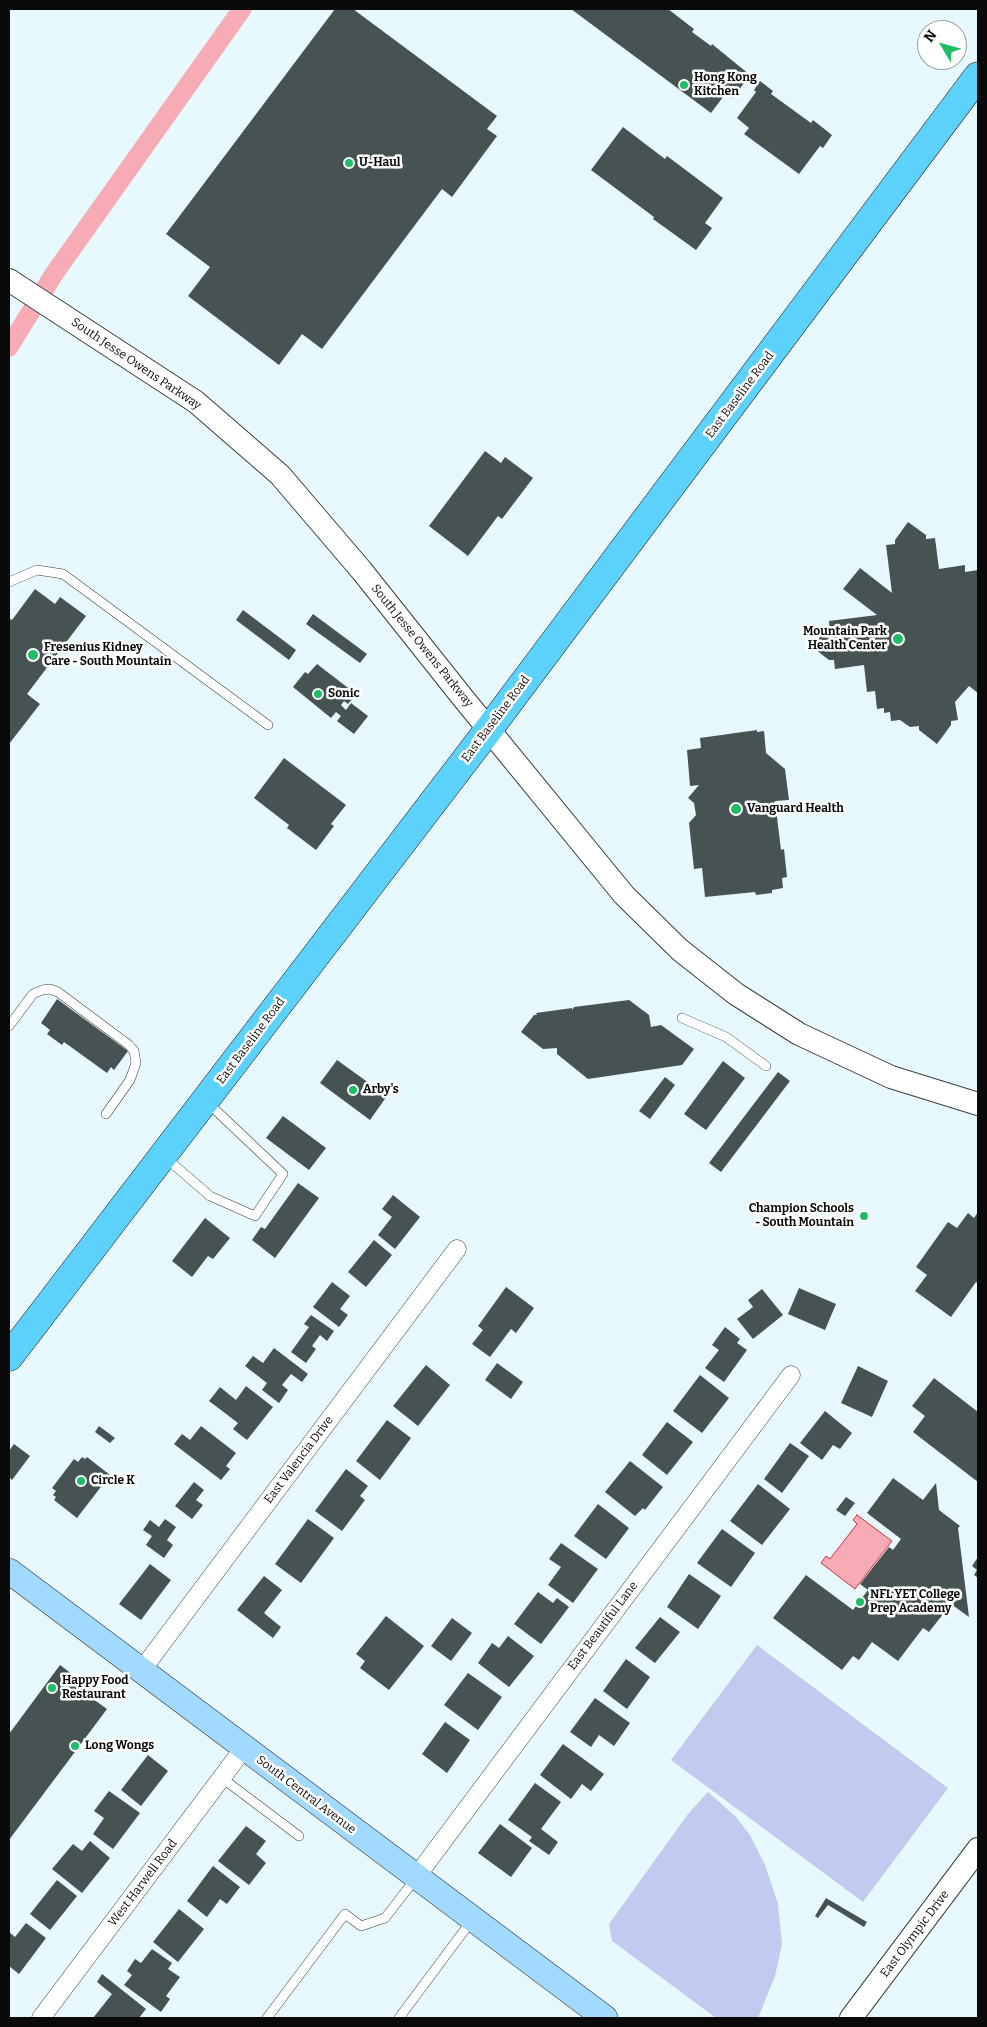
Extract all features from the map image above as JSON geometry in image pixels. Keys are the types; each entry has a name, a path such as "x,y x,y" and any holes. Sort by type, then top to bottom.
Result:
{"main road":[{"name":"East Baseline Road","path":"9,1357 489,729 978,76"},
{"name":"South Central Avenue","path":"9,1571 605,2018"}],"street":[{"name":"South Jesse Owens Parkway","path":"10,281 196,402 280,475 362,571 489,729 642,913 680,950 736,994 799,1034 866,1066 917,1087 978,1104"},
{"name":"East Valencia Drive","path":"141,1671 457,1249"},
{"name":"East Beautiful Lane","path":"416,1877 791,1375"},
{"name":"West Harwell Road","path":"41,2018 244,1748"},
{"name":"East Olympic Drive","path":"851,2018 978,1849"}],"lane":[{"path":"9,582 37,570 63,574 268,725"},
{"path":"9,1026 33,994 50,989 58,992 129,1045 134,1051 136,1063 130,1080 106,1114"},
{"path":"682,1018 726,1037 766,1066"},
{"path":"163,1155 210,1196 255,1216 283,1174 205,1100"},
{"path":"222,1778 299,1836"},
{"path":"267,2018 345,1914 362,1926 385,1918 416,1877"},
{"path":"399,2018 473,1920"}],"shaded area":[{"path":"857,1515 892,1541 855,1589 821,1563 826,1556 830,1559 857,1524 853,1520"},
{"path":"757,1645 948,1788 863,1902 671,1760"},
{"path":"708,1792 736,1817 750,1835 765,1865 778,1904 782,1944 775,1976 758,2018 716,2018 612,1941 609,1924 688,1814"}],"building":[{"name":"U-Haul","path":"335,9 353,9 497,116 487,129 497,136 452,197 442,189 322,349 302,334 279,365 188,296 210,267 166,234"},
{"path":"571,9 668,9 694,29 692,32 711,46 712,44 750,75 733,98 726,93 711,113"},
{"path":"760,81 773,91 771,94 811,123 813,120 832,135 823,148 820,146 799,174 744,134 749,128 737,118 756,92 754,90"},
{"path":"623,127 665,159 667,156 723,198 705,223 712,228 696,250 591,170"},
{"path":"485,451 501,463 505,457 533,478 502,519 498,516 468,556 429,526"},
{"name":"Mountain Park Health Center","path":"908,522 926,535 926,539 935,538 939,569 965,565 965,572 978,570 978,693 969,686 955,702 958,720 951,721 951,725 937,744 919,730 919,726 910,727 900,720 891,721 890,712 884,713 884,708 877,709 875,691 867,692 864,665 835,669 834,660 829,660 812,647 825,631 830,630 829,621 877,615 843,589 860,568 892,593 886,545 895,544 895,540"},
{"name":"Fresenius Kidney Care - South Mountain","path":"35,589 55,604 60,597 86,616 27,694 40,704 9,744 9,618 12,620"},
{"path":"243,610 296,650 289,660 236,620"},
{"path":"313,614 367,654 360,663 306,624"},
{"path":"317,664 356,694 348,704 344,701 341,705 346,710 351,703 368,716 354,734 337,721 341,716 336,712 331,718 293,687 305,672 308,674"},
{"name":"Vanguard Health","path":"757,730 757,732 764,731 766,753 785,769 789,800 775,801 781,850 784,849 787,877 782,878 783,888 772,890 772,893 756,895 755,892 705,897 702,868 694,869 689,823 696,815 694,803 688,798 699,785 690,786 687,750 701,748 700,738"},
{"path":"284,758 346,805 331,824 334,826 316,850 287,828 289,825 254,798"},
{"path":"57,999 128,1051 114,1070 111,1067 107,1073 64,1042 62,1045 47,1034 50,1030 41,1023"},
{"path":"629,1000 649,1015 651,1027 661,1025 694,1049 682,1065 588,1079 557,1054 557,1048 543,1049 521,1032 534,1015 537,1015 536,1013 572,1008 572,1010 574,1007"},
{"name":"Arby's","path":"337,1060 387,1096 370,1120 320,1083"},
{"path":"723,1061 745,1078 706,1130 684,1114"},
{"path":"778,1072 790,1081 721,1172 709,1163"},
{"path":"665,1077 675,1085 650,1119 639,1111"},
{"path":"283,1116 326,1148 309,1170 266,1138"},
{"path":"298,1183 319,1198 275,1258 252,1240 261,1227 265,1229"},
{"path":"393,1195 420,1217 395,1249 378,1235 392,1217 382,1209"},
{"path":"978,1212 978,1283 976,1282 951,1317 915,1291 927,1275 916,1267 948,1222 957,1228 968,1213 974,1218"},
{"path":"205,1218 230,1238 213,1259 208,1256 192,1277 172,1261"},
{"path":"374,1240 392,1255 366,1287 348,1272"},
{"path":"332,1282 350,1296 340,1309 348,1315 339,1327 313,1307"},
{"path":"506,1287 534,1308 516,1333 511,1329 490,1357 472,1344 483,1330 478,1326"},
{"path":"799,1288 836,1304 825,1330 788,1314"},
{"path":"762,1289 783,1315 753,1339 737,1319 753,1307 748,1300"},
{"path":"311,1315 334,1331 327,1341 320,1335 312,1346 316,1349 306,1363 291,1352 309,1327 304,1324"},
{"path":"725,1327 740,1339 737,1343 747,1350 724,1382 705,1368 719,1350 712,1345"},
{"path":"274,1348 308,1374 302,1382 291,1374 282,1385 288,1390 279,1403 262,1390 267,1383 245,1366 253,1356 263,1363"},
{"path":"497,1363 523,1382 511,1399 485,1380"},
{"path":"426,1365 450,1385 418,1426 393,1406"},
{"path":"858,1366 888,1381 872,1417 841,1403"},
{"path":"700,1375 729,1398 702,1433 673,1411"},
{"path":"934,1378 978,1412 978,1482 913,1432 925,1416 912,1406"},
{"path":"246,1386 273,1407 247,1440 233,1429 238,1423 209,1401 220,1387 236,1400"},
{"path":"825,1411 852,1433 840,1449 833,1445 822,1460 800,1443"},
{"path":"387,1420 411,1438 380,1480 356,1461"},
{"path":"667,1422 693,1442 667,1475 642,1455"},
{"path":"99,1426 115,1438 110,1443 95,1432"},
{"path":"201,1426 236,1453 226,1466 230,1469 221,1480 174,1444 182,1434 190,1440"},
{"path":"790,1443 809,1456 782,1493 764,1479"},
{"path":"14,1444 30,1456 12,1480 9,1477 9,1451"},
{"name":"Circle K","path":"82,1457 85,1459 87,1457 110,1475 77,1518 54,1500 56,1497 53,1495 56,1491 52,1488 74,1459 78,1462"},
{"path":"630,1461 663,1487 645,1510 643,1508 635,1516 605,1492"},
{"path":"346,1469 368,1486 360,1496 365,1500 342,1531 315,1511"},
{"path":"893,1478 923,1500 936,1483 939,1510 960,1526 958,1528 969,1617 951,1604 929,1632 923,1628 898,1661 872,1642 859,1660 853,1656 842,1670 773,1618 806,1575 853,1610 868,1590 860,1584 889,1547 893,1550 901,1539 867,1513"},
{"path":"194,1482 204,1490 196,1500 203,1505 192,1519 175,1506"},
{"path":"758,1484 790,1509 762,1545 730,1521"},
{"path":"846,1497 855,1503 845,1516 836,1510"},
{"path":"598,1504 629,1528 606,1559 574,1536"},
{"path":"165,1519 176,1527 167,1540 173,1545 164,1558 146,1545 152,1536 143,1530 150,1520 159,1527"},
{"path":"308,1519 334,1538 301,1583 275,1564"},
{"path":"722,1529 755,1553 731,1587 697,1563"},
{"path":"561,1543 598,1569 573,1603 548,1585 561,1567 549,1559"},
{"path":"978,1557 978,1578 974,1575 977,1570 972,1566"},
{"path":"150,1564 171,1580 141,1620 119,1604"},
{"path":"689,1574 721,1596 698,1629 667,1607"},
{"path":"264,1576 282,1590 264,1613 281,1627 273,1638 237,1610"},
{"path":"538,1592 553,1603 557,1598 569,1607 541,1644 514,1624"},
{"path":"386,1616 424,1646 389,1690 360,1668 365,1661 356,1654"},
{"path":"660,1617 680,1632 655,1663 635,1648"},
{"path":"452,1618 472,1633 451,1661 431,1646"},
{"path":"508,1636 534,1656 509,1687 478,1663 492,1643 499,1648"},
{"path":"626,1659 650,1677 627,1709 603,1691"},
{"path":"60,1665 97,1693 93,1699 107,1709 9,1840 9,1734"},
{"path":"468,1673 502,1697 478,1730 444,1705"},
{"path":"595,1698 630,1723 614,1746 599,1735 591,1747 570,1732"},
{"path":"445,1722 470,1740 447,1773 422,1754"},
{"path":"563,1744 604,1774 591,1791 582,1784 571,1799 540,1775"},
{"path":"148,1755 168,1771 141,1806 121,1790"},
{"path":"535,1783 561,1802 541,1829 558,1842 549,1855 529,1841 532,1837 508,1820"},
{"path":"109,1791 140,1813 113,1849 93,1834 104,1818 94,1811"},
{"path":"500,1824 532,1848 511,1877 478,1853"},
{"path":"246,1826 266,1841 256,1854 266,1863 249,1885 218,1861"},
{"path":"90,1841 110,1858 82,1893 52,1869 73,1844 82,1851"},
{"path":"213,1866 240,1887 227,1904 220,1899 207,1917 187,1901"},
{"path":"57,1880 77,1896 50,1930 30,1914"},
{"path":"826,1898 867,1922 864,1927 828,1905 818,1918 815,1916"},
{"path":"179,1909 204,1929 178,1962 153,1942"},
{"path":"26,1923 46,1938 19,1974 9,1966 9,1932 15,1937"},
{"path":"152,1949 172,1963 168,1969 180,1977 166,1996 170,1999 161,2012 124,1985 132,1975 127,1971 135,1959 141,1963"},
{"path":"102,1974 146,2009 139,2018 93,2018 112,1994 97,1982"}],"waterway":[{"path":"9,347 54,274 242,9"}],"place":[{"name":"Hong Kong Kitchen","path":"684,85"},
{"name":"U-Haul","path":"349,163"},
{"name":"Mountain Park Health Center","path":"898,639"},
{"name":"Fresenius Kidney Care - South Mountain","path":"33,655"},
{"name":"Sonic","path":"318,694"},
{"name":"Vanguard Health","path":"736,809"},
{"name":"Arby's","path":"353,1090"},
{"name":"Champion Schools - South Mountain","path":"864,1216"},
{"name":"Circle K","path":"81,1481"},
{"name":"NFL YET College Prep Academy","path":"860,1602"},
{"name":"Happy Food Restaurant","path":"52,1688"},
{"name":"Long Wongs","path":"75,1746"}]}
